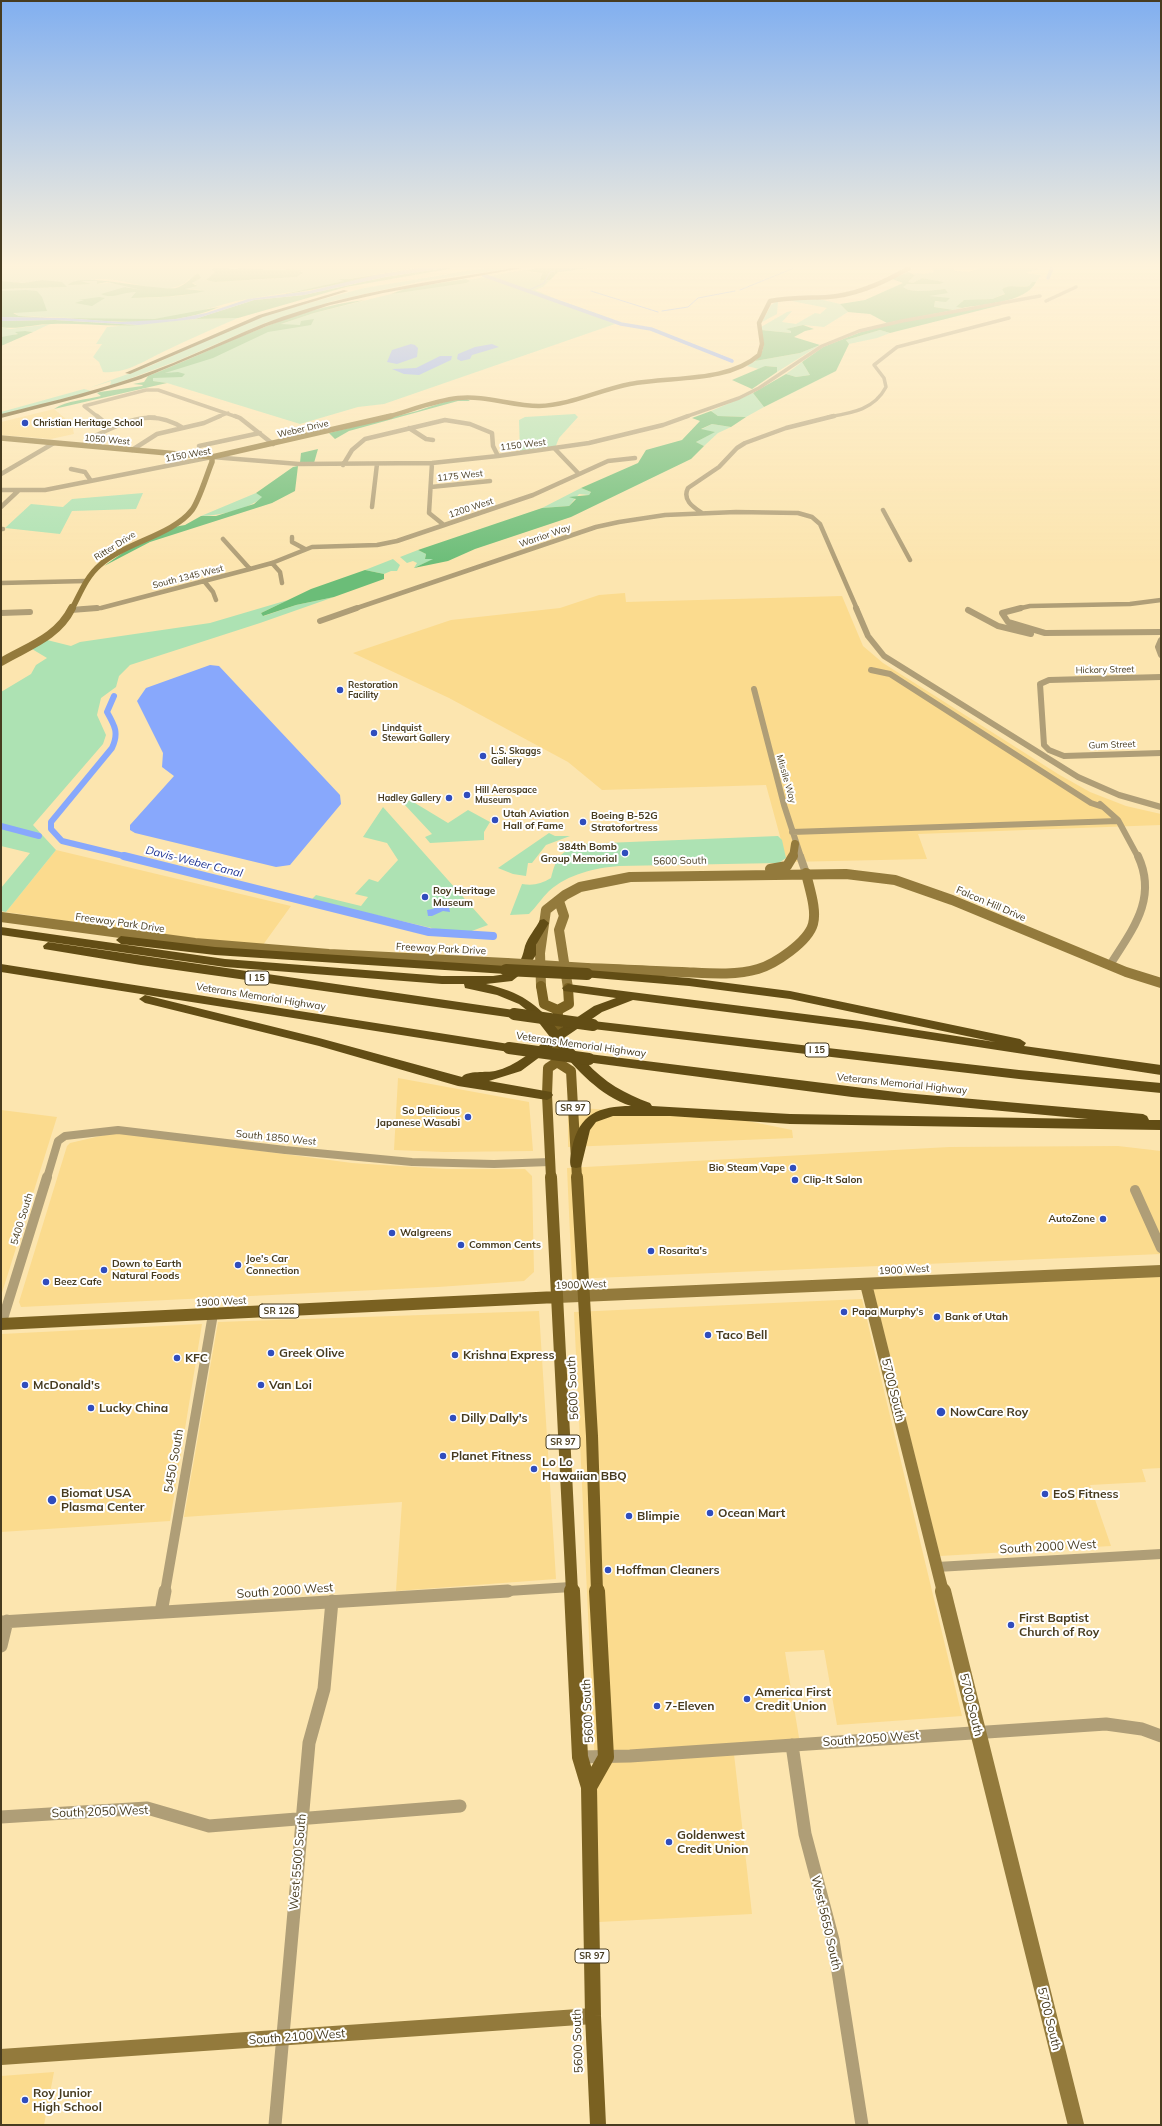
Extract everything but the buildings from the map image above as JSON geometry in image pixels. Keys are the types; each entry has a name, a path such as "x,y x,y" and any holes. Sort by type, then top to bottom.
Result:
{"highway":[{"path":"120,375 142,367"},
{"path":"1,416 55,403 137,378 167,367"},
{"path":"1,923 215,952 587,971 689,982 790,995 991,1036 1093,1060"},
{"path":"442,980 508,978 522,967 530,955 531,945 544,923"},
{"path":"1,931 225,963 442,980 477,986 519,999 531,1006 585,1070 598,1082 628,1101 670,1111"},
{"name":"Veterans Memorial Highway","path":"1,939 141,961 593,1025 788,1046 1039,1077 1140,1088 1161,1088"},
{"name":"Veterans Memorial Highway","path":"1,968 78,982 509,1048 729,1078 1010,1108 1161,1120"},
{"path":"78,982 320,1042 447,1079 548,1096"},
{"path":"568,988 860,1025 984,1045 1161,1070"},
{"path":"447,1079 490,1077 523,1065 585,1015 616,1001 639,996"},
{"path":"576,1163 580,1141 585,1128 592,1119 600,1114 627,1110 670,1111 790,1119 1015,1124 1161,1125"}],"main road":[{"name":"5600 South","path":"541,986 544,1004 558,1010 557,1062"},
{"path":"558,1010 569,1004 568,988"},
{"name":"5600 South","path":"557,1062 548,1068 550,1162 580,1757 589,1787 593,2016 598,2125"},
{"name":"5600 South","path":"557,1062 571,1071 584,1296 606,1756 589,1787"},
{"name":"1900 West","path":"1,1325 557,1297"}],"street":[{"name":"Weber Drive","path":"212,457 390,417 456,398 474,397 530,405 555,406 578,401 630,384 702,376 732,370 738,367"},
{"name":"1150 West","path":"1,490 18,492 45,490 212,457 299,464 432,463 555,449 620,436 679,420 739,398 773,379 790,367"},
{"path":"703,513 687,501 685,495 686,489 695,480 718,468 742,444 811,421 860,410 874,404 886,387 884,378 876,367"},
{"path":"114,427 108,425 84,406 152,390 243,419 273,444"},
{"path":"132,450 156,434 183,428 228,414"},
{"path":"93,437 114,427 150,415 170,420 183,428"},
{"path":"343,464 346,457 355,446 365,439 445,420 485,428 492,433 493,446 498,456"},
{"path":"409,428 426,439 433,440"},
{"path":"199,446 260,433"},
{"name":"1050 West","path":"1,438 212,457"},
{"path":"1,474 54,443"},
{"path":"555,449 580,474"},
{"name":"Ritter Drive","path":"1,662 58,629 71,610 86,581 101,564 133,544 178,522 187,515 192,510 212,462 212,457"},
{"name":"1200 West","path":"305,549 321,545 389,543 533,495 608,461 635,458"},
{"path":"432,463 429,513 444,525"},
{"path":"372,507 377,464"},
{"path":"71,469 85,472 91,481"},
{"name":"1175 West","path":"431,487 490,481"},
{"path":"1,507 18,492"},
{"path":"883,510 910,560"},
{"name":"Warrior Way","path":"320,621 602,525 647,516 703,513 783,512 805,514 819,522 868,636 884,656 1068,772 1114,793 1161,807"},
{"path":"292,537 292,542 305,549"},
{"path":"223,539 250,569"},
{"name":"South 1345 West","path":"71,610 101,608 272,563 305,549"},
{"path":"272,563 279,569 282,577 282,583"},
{"path":"1,583 86,581"},
{"path":"204,581 213,592 216,600"},
{"path":"1045,633 1008,622 1003,617 1002,613 1030,606 1130,604 1161,600"},
{"path":"968,610 977,617 1017,632 1161,632"},
{"path":"1,613 30,612"},
{"path":"1161,640 1158,647 1161,655"},
{"path":"871,670 890,674 1056,779 1091,803 1103,807 1118,821 1144,866 1148,880 1148,894 1143,912 1110,965"},
{"name":"Hickory Street","path":"1064,756 1049,750 1044,745 1040,684 1049,680 1161,677"},
{"name":"Missile Way","path":"754,689 795,844 806,873"},
{"name":"Gum Street","path":"1064,756 1161,753"},
{"path":"792,832 1118,821"},
{"path":"694,875 722,871 769,870 787,866 792,859 795,844"},
{"path":"587,971 705,974 732,973 764,966 802,941 813,924 814,908 806,873"},
{"name":"Falcon Hill Drive","path":"806,873 858,874 895,880 952,900 1110,965 1161,983"},
{"name":"5600 South","path":"541,986 540,953 546,910 570,892 605,880 630,877 806,873"},
{"path":"559,901 564,916 559,930 568,988"},
{"name":"Freeway Park Drive","path":"1,917 140,937 222,946 506,966"},
{"name":"South 1850 West","path":"58,1141 65,1136 118,1130 285,1150 388,1160 453,1164 550,1162"},
{"name":"5400 South","path":"1,1325 58,1141"},
{"path":"1135,1190 1161,1248"},
{"name":"1900 West","path":"557,1297 1161,1271"},
{"name":"5700 South","path":"866,1284 1076,2125"},
{"name":"5450 South","path":"161,1612 213,1314"},
{"name":"South 2000 West","path":"937,1567 1161,1554"},
{"name":"South 2000 West","path":"4,1622 571,1587"},
{"name":"West 5500 South","path":"275,2125 309,1742 322,1696 332,1601"},
{"path":"1,1646 4,1622"},
{"name":"South 2050 West","path":"580,1757 1106,1724 1142,1730 1161,1736"},
{"name":"West 5650 South","path":"792,1744 805,1834 833,1940 862,2125"},
{"name":"South 2050 West","path":"1,1817 147,1808 163,1812 192,1824 209,1826 460,1806"},
{"name":"South 2100 West","path":"1,2056 568,2019 593,2016"}],"shaded area":[{"path":"54,409 72,424 74,434 51,439 1,435 1,422"},
{"path":"625,593 626,602 842,596 863,646 883,663 1058,774 1090,792 1126,806 1161,814 1161,825 918,834 927,859 787,862 766,785 602,790 568,762 449,698 353,653 451,620 560,608 599,595"},
{"path":"56,850 291,906 260,949 6,912"},
{"path":"398,1078 529,1102 533,1151 444,1152 394,1150"},
{"path":"568,1107 743,1120 792,1130 793,1138 568,1147"},
{"path":"1,1110 57,1117 1,1296"},
{"path":"126,1133 352,1163 446,1169 525,1169 532,1176 534,1272 524,1281 438,1287 21,1307 19,1302 67,1146 70,1143 109,1134"},
{"path":"1118,1146 1161,1151 1161,1254 572,1279 567,1168 949,1147"},
{"path":"1161,1276 1161,1468 1142,1469 1146,1482 1090,1485 1111,1546 940,1556 873,1288"},
{"path":"862,1299 962,1716 837,1725 824,1650 785,1652 801,1750 734,1754 752,1914 599,1922 594,1744 574,1312"},
{"path":"539,1311 556,1579 396,1591 402,1502 184,1517 218,1322"},
{"path":"202,1324 170,1521 1,1532 1,1334"},
{"name":"Roy Junior High School","path":"54,2072 44,2125 1,2125 1,2076"}],"green space":[{"path":"101,367 133,367 120,371 103,372"},
{"path":"147,367 160,367 110,386 111,381 89,388"},
{"path":"171,367 184,367 165,373 178,372 185,374 182,377 153,378 153,381 167,383 54,409 71,402 101,396 97,393 100,392 142,386 143,385 133,384 144,382 148,376"},
{"path":"178,367 490,367 384,404 358,407 300,424 167,383 153,381 153,378"},
{"path":"762,367 777,367 777,372 752,389 732,380"},
{"path":"777,367 785,367 777,372"},
{"path":"795,367 805,367 810,375 796,377 786,374"},
{"path":"805,367 838,367 836,371 764,407 753,393 786,374 796,377 810,375"},
{"path":"84,389 92,391 1,415 1,412"},
{"path":"753,393 764,407 746,417 718,416 711,411"},
{"path":"467,399 470,401 458,401 349,431 335,439 329,433 417,411 447,401"},
{"path":"711,411 718,416 746,417 731,427 712,424 701,429 715,432 696,442 704,446 691,459 571,517 475,549 448,561 414,568 433,559 425,559 426,554 418,550 542,508 569,506 576,499 569,497 589,495 591,492 581,488 638,463 646,450 682,440 700,421 692,418"},
{"path":"575,414 578,417 559,438 555,448 520,452 519,420 525,417"},
{"path":"712,424 731,427 718,433 704,446 696,442 714,432 700,430"},
{"path":"318,449 314,463 300,463 301,453"},
{"path":"298,466 295,491 272,503 150,542 104,566 138,542 174,527 185,525 201,516 216,516 254,504 262,497 256,493 293,467"},
{"path":"581,488 591,492 589,495 579,494 569,506 542,508"},
{"path":"143,493 136,509 72,511 60,534 5,528 31,504 63,507 72,499"},
{"path":"256,493 263,497 250,505 226,513 201,516"},
{"path":"418,550 426,554 425,559 434,559 414,568 417,563 413,561 407,563 400,557"},
{"path":"393,559 400,565 397,571 391,571 384,574 365,570"},
{"path":"365,570 384,574 384,579 334,597 296,605 263,616 261,613 311,589"},
{"path":"334,597 260,623 130,665 119,676 116,687 101,698 97,715 106,735 103,744 33,825 56,850 6,912 1,911 1,888 30,853 1,846 1,692 31,674 36,665 47,658 32,649 47,640 71,646 80,642 210,623 288,600 261,613 264,616 296,605"},
{"path":"410,800 448,823 468,810 490,822 484,832 484,840 430,843 425,837 432,834 404,804"},
{"path":"383,807 488,925 469,932 440,930 311,900 316,895 361,906 368,897 355,894 369,879 378,882 398,860 387,843 363,837"},
{"path":"549,833 555,836 570,836 546,845 532,863 528,863 526,876 513,874 498,868"},
{"path":"778,836 782,840 786,858 779,863 619,866 601,868 573,876 556,885 529,914 510,915 522,884 537,884 551,878 555,865 560,856 580,844"}],"water":[{"path":"436,367 419,375 404,374 392,369"},
{"path":"210,665 219,666 340,795 341,804 290,865 276,867 135,833 130,830 130,825 174,776 162,767 163,753 137,701 146,688"},
{"path":"442,902 448,903 450,912 443,911 432,916 428,916 427,910 433,909"}],"waterway":[{"name":"Davis-Weber Canal","path":"114,696 107,712 112,721 116,734 112,748 51,822 51,829 62,841 128,857"},
{"path":"1,826 39,836"},
{"name":"Davis-Weber Canal","path":"124,856 429,932 493,936"}],"place":[{"name":"Christian Heritage School","path":"25,423"},
{"name":"Restoration Facility","path":"340,690"},
{"name":"Lindquist Stewart Gallery","path":"374,733"},
{"name":"L.S. Skaggs Gallery","path":"483,756"},
{"name":"Hill Aerospace Museum","path":"467,795"},
{"name":"Hadley Gallery","path":"449,798"},
{"name":"Utah Aviation Hall of Fame","path":"495,820"},
{"name":"Boeing B-52G Stratofortress","path":"583,822"},
{"name":"384th Bomb Group Memorial","path":"625,853"},
{"name":"Roy Heritage Museum","path":"425,897"},
{"name":"So Delicious Japanese Wasabi","path":"468,1117"},
{"name":"Bio Steam Vape","path":"793,1168"},
{"name":"Clip-It Salon","path":"795,1180"},
{"name":"AutoZone","path":"1103,1219"},
{"name":"Walgreens","path":"392,1233"},
{"name":"Common Cents","path":"461,1245"},
{"name":"Rosarita's","path":"651,1251"},
{"name":"Joe's Car Connection","path":"238,1265"},
{"name":"Down to Earth Natural Foods","path":"104,1270"},
{"name":"Beez Cafe","path":"46,1282"},
{"name":"Papa Murphy's","path":"844,1312"},
{"name":"Bank of Utah","path":"937,1317"},
{"name":"Taco Bell","path":"708,1335"},
{"name":"Greek Olive","path":"271,1353"},
{"name":"Krishna Express","path":"455,1355"},
{"name":"KFC","path":"177,1358"},
{"name":"McDonald's","path":"25,1385"},
{"name":"Van Loi","path":"261,1385"},
{"name":"Lucky China","path":"91,1408"},
{"name":"NowCare Roy","path":"941,1412"},
{"name":"Dilly Dally's","path":"453,1418"},
{"name":"Planet Fitness","path":"443,1456"},
{"name":"Lo Lo Hawaiian BBQ","path":"534,1469"},
{"name":"EoS Fitness","path":"1045,1494"},
{"name":"Biomat USA Plasma Center","path":"52,1500"},
{"name":"Ocean Mart","path":"710,1513"},
{"name":"Blimpie","path":"629,1516"},
{"name":"Hoffman Cleaners","path":"608,1570"},
{"name":"First Baptist Church of Roy","path":"1011,1625"},
{"name":"America First Credit Union","path":"747,1699"},
{"name":"7-Eleven","path":"657,1706"},
{"name":"Goldenwest Credit Union","path":"669,1842"},
{"name":"Roy Junior High School","path":"25,2100"}]}
